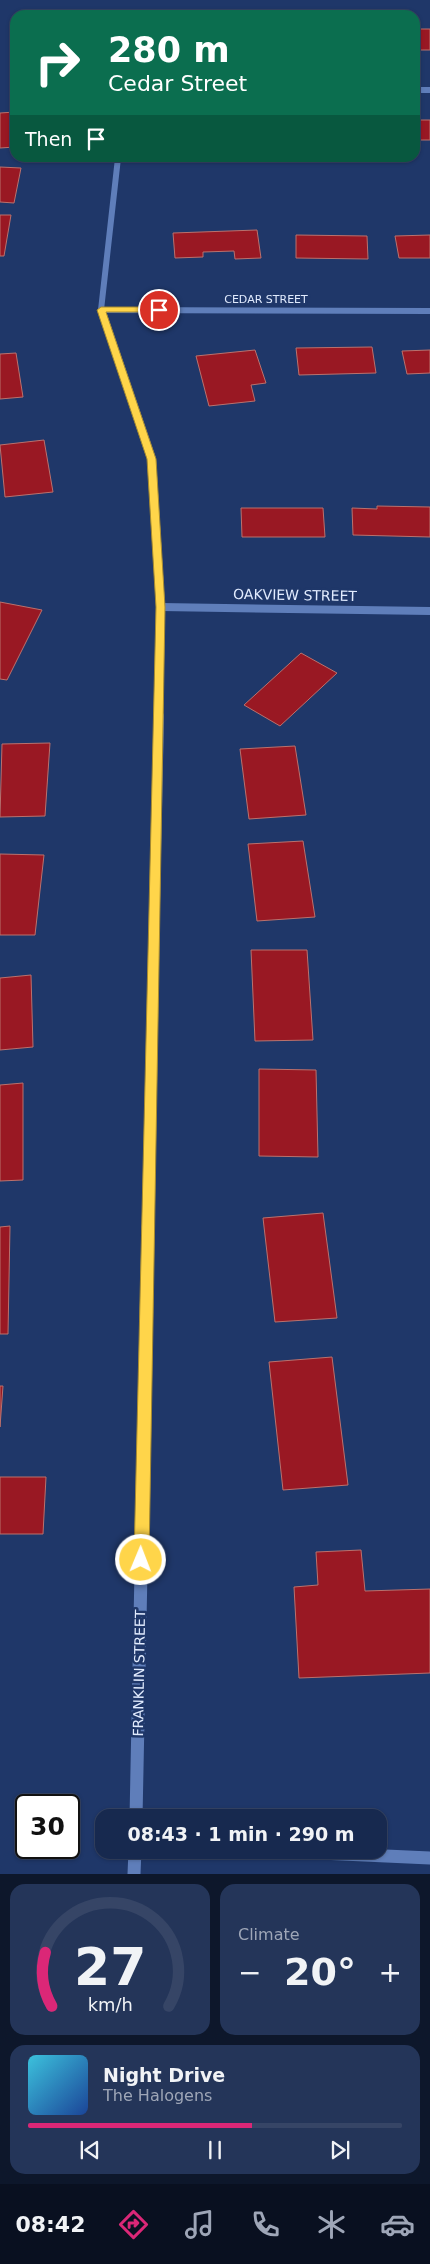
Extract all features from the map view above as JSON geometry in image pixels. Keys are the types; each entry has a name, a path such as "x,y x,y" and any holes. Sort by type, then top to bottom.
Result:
{"street":[{"name":"FRANKLIN STREET","path":"118,162 101,310 152,459 161,607 136,1809"},
{"name":"CEDAR STREET","path":"101,310 430,311"},
{"name":"OAKVIEW STREET","path":"161,607 430,611"},
{"path":"387,1856 430,1858"},
{"path":"134,1874 135,1859"}],"building":[{"path":"420,29 430,29 430,50 420,50"},
{"path":"10,112 10,147 0,148 0,113"},
{"path":"420,120 430,120 430,140 420,140"},
{"path":"0,167 21,168 14,203 0,202"},
{"path":"0,215 11,215 4,256 0,256"},
{"path":"257,230 261,258 235,259 234,251 203,252 203,257 175,258 173,233"},
{"path":"296,235 367,236 368,259 296,258"},
{"path":"430,235 430,258 399,258 395,236"},
{"path":"372,347 376,373 299,375 296,348"},
{"path":"255,350 266,383 251,385 255,401 209,406 196,356"},
{"path":"430,350 430,373 407,374 402,351"},
{"path":"16,353 23,397 0,399 0,354"},
{"path":"44,440 53,492 5,497 0,445"},
{"path":"377,506 430,507 430,537 353,535 352,508 377,509"},
{"path":"241,508 323,508 325,537 242,537"},
{"path":"0,602 42,610 7,680 0,679"},
{"path":"301,653 337,673 280,726 244,705"},
{"path":"50,743 45,816 0,817 2,744"},
{"path":"295,746 306,815 249,819 240,749"},
{"path":"303,841 315,917 257,921 248,844"},
{"path":"0,854 44,855 35,935 0,935"},
{"path":"251,950 307,950 313,1040 255,1041"},
{"path":"31,975 33,1047 0,1050 0,978"},
{"path":"259,1069 316,1070 318,1157 259,1156"},
{"path":"23,1083 23,1180 0,1181 0,1085"},
{"path":"323,1213 337,1318 275,1322 263,1218"},
{"path":"10,1226 8,1334 0,1334 0,1227"},
{"path":"332,1357 348,1485 283,1490 269,1362"},
{"path":"0,1386 3,1386 0,1427"},
{"path":"0,1477 46,1477 43,1534 0,1534"},
{"path":"361,1550 365,1591 430,1589 430,1673 299,1678 294,1587 318,1585 316,1552"}],"route":[{"path":"141,1560 161,607 152,459 101,310 159,310"}]}
